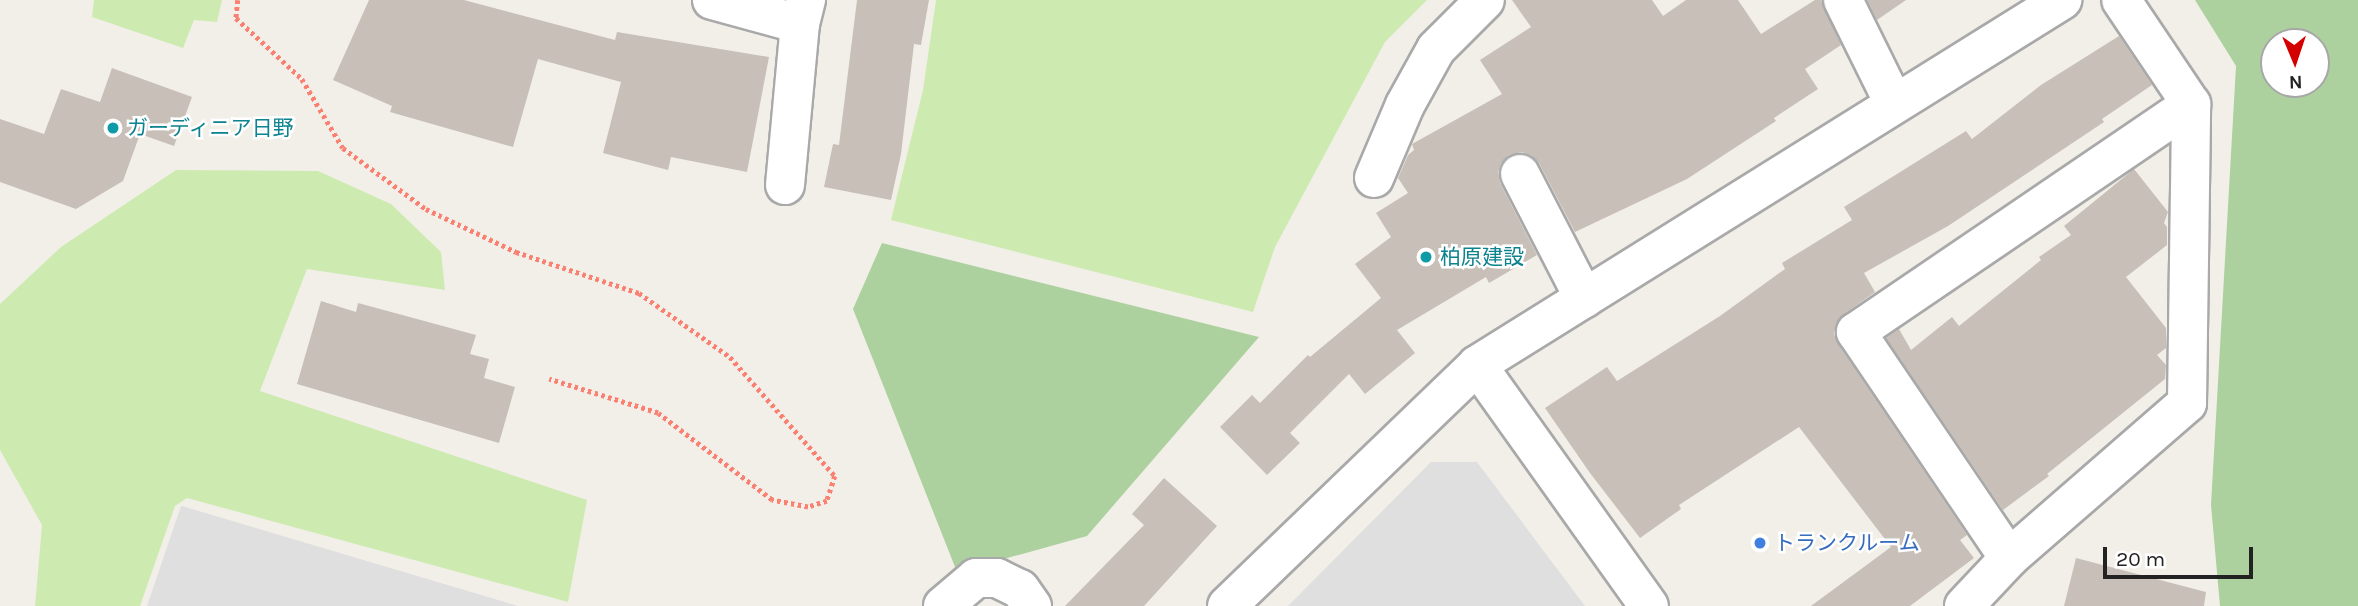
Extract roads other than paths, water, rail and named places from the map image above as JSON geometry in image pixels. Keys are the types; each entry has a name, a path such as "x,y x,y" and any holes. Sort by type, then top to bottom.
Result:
{"street":[{"path":"712,0 803,12 785,185"},
{"path":"1374,178 1405,104 1436,49 1485,0"},
{"path":"1843,0 1894,103"},
{"path":"1227,606 1478,365 2062,0"},
{"path":"1965,606 2010,558 2187,403 2191,104 2121,0"},
{"path":"2010,558 1856,332 2191,104"},
{"path":"1520,174 1584,298"},
{"path":"1478,365 1649,606"},
{"path":"943,606 976,578 997,578 1020,589 1032,606"}],"place":[{"name":"ガーディニア日野","path":"113,128"},
{"name":"柏原建設","path":"1426,257"},
{"name":"トランクルーム","path":"1760,543"}]}
